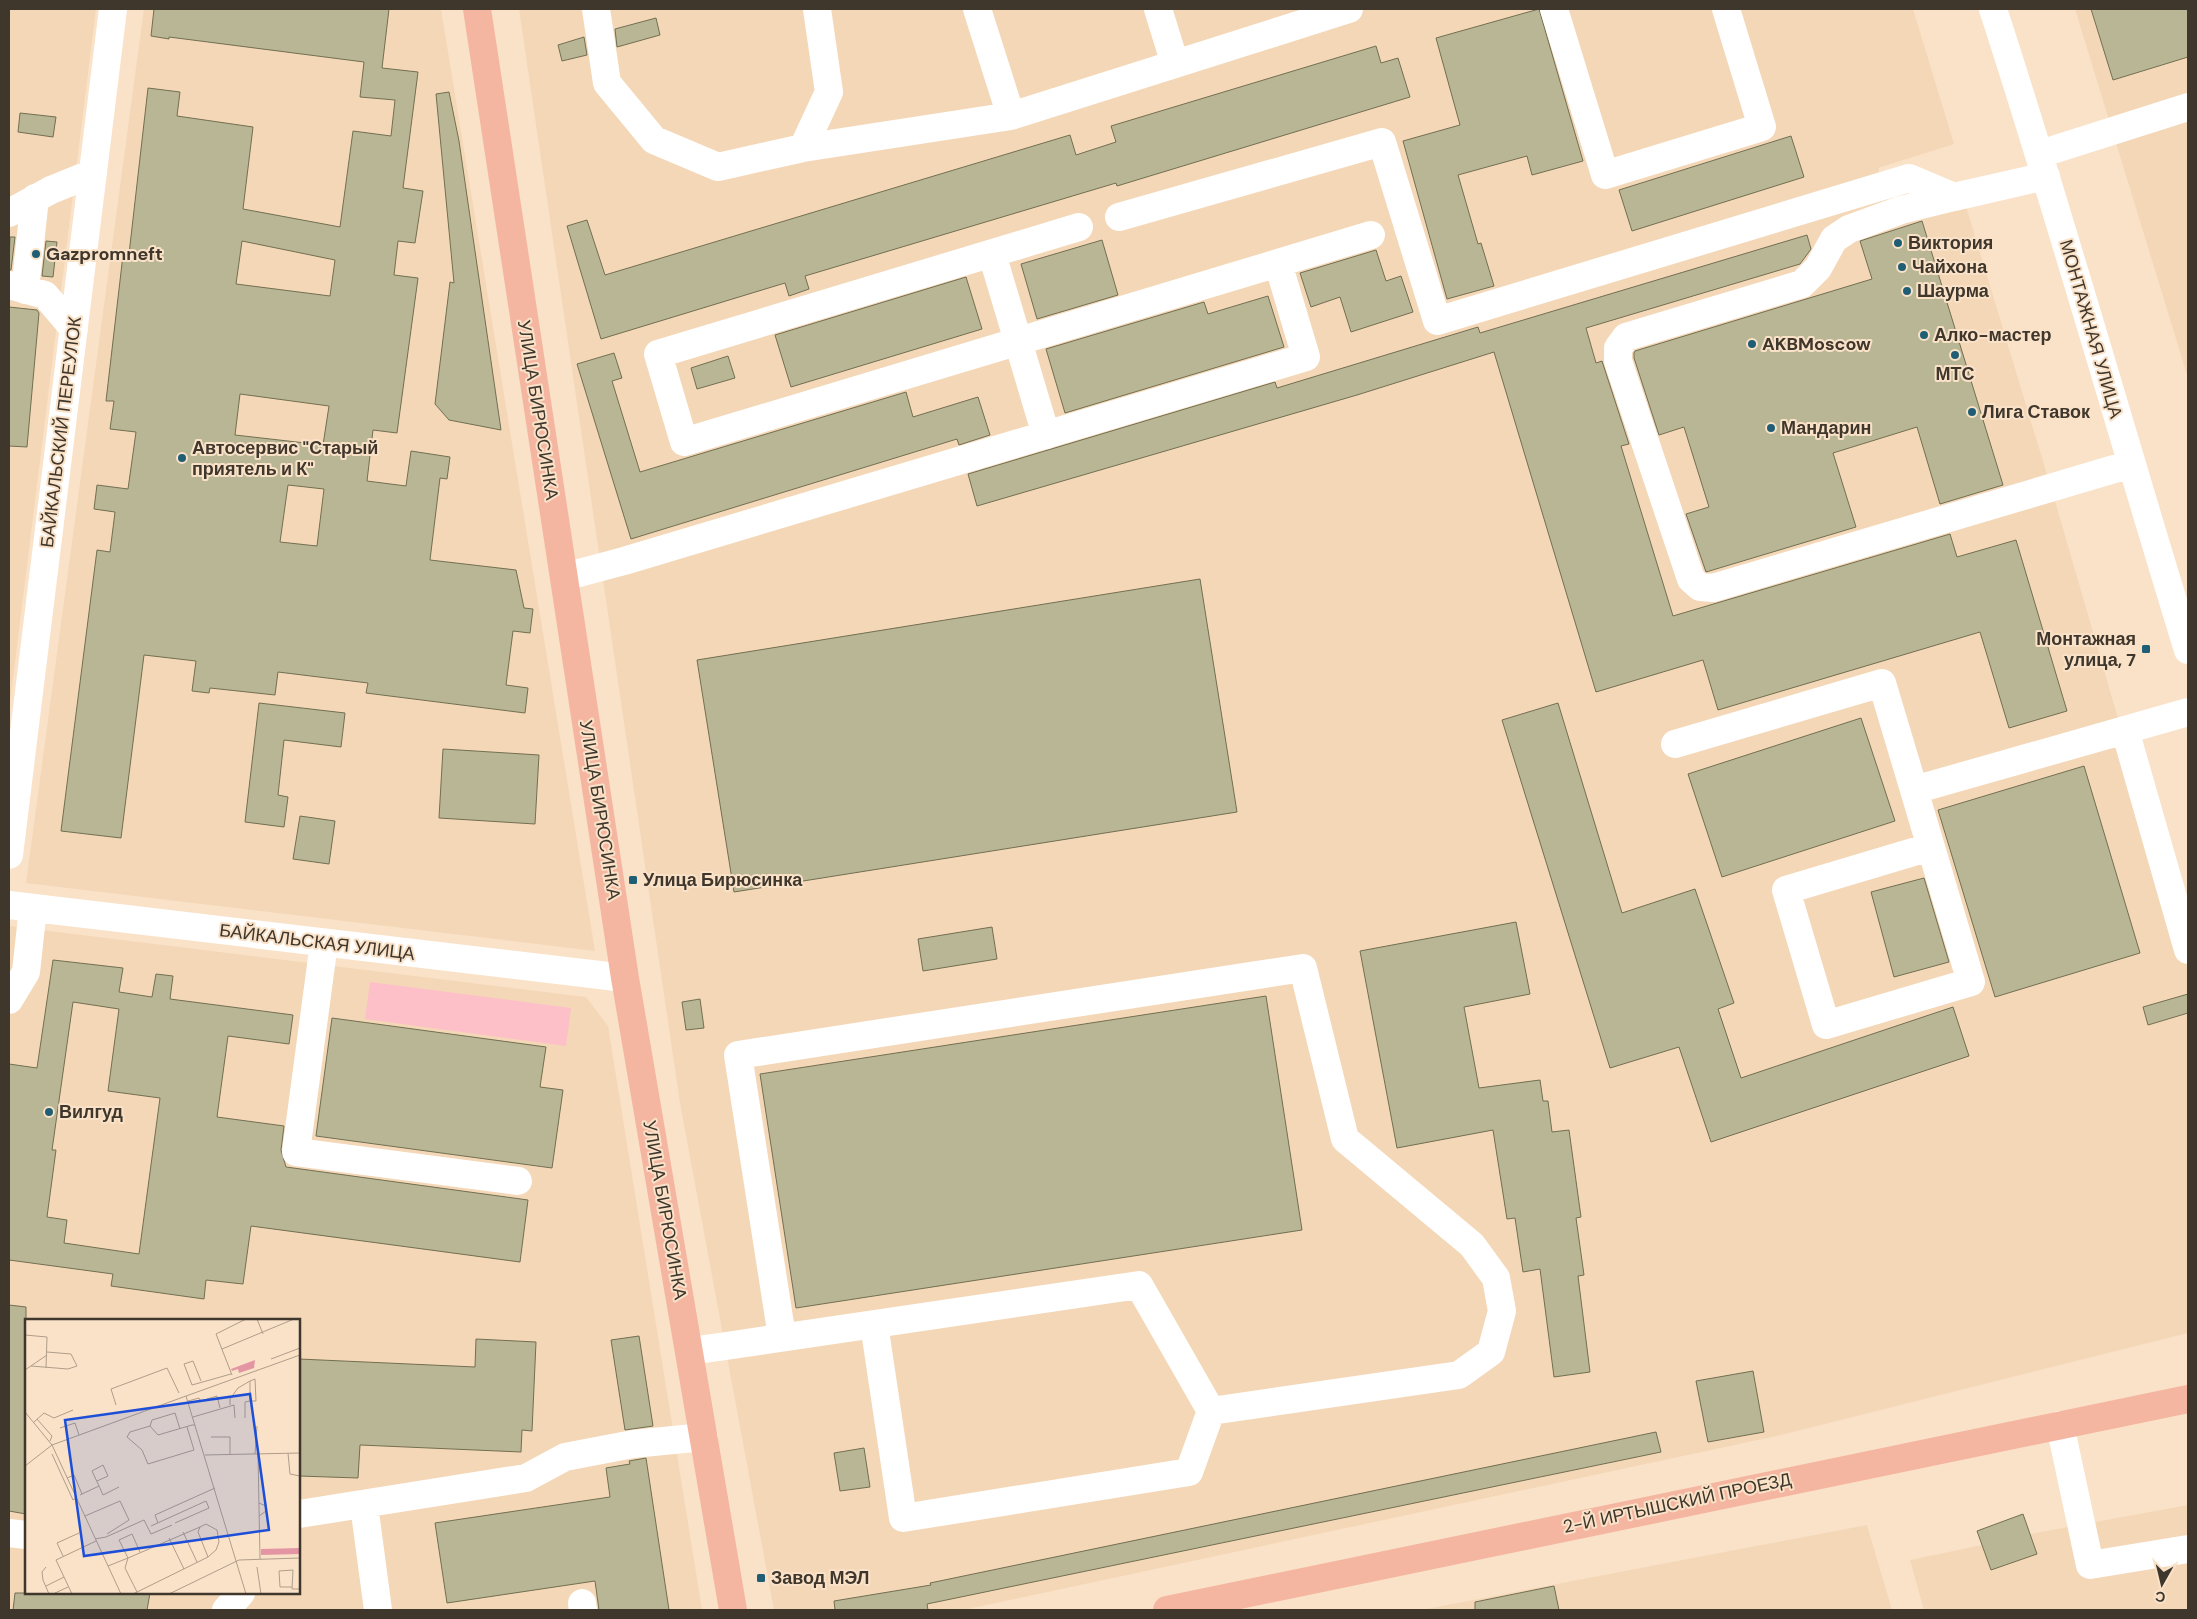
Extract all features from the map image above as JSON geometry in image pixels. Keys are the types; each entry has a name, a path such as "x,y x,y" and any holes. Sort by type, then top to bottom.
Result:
{"main road":[{"name":"УЛИЦА БИРЮСИНКА","path":"477,9 626,978 733,1610"},
{"name":"2-Й ИРТЫШСКИЙ ПРОЕЗД","path":"1167,1610 2188,1399"}],"street":[{"name":"БАЙКАЛЬСКИЙ ПЕРЕУЛОК","path":"9,854 113,9"},
{"path":"596,9 607,83 654,140 718,167 803,148 1011,116 1350,9"},
{"path":"803,148 829,92 817,9"},
{"path":"977,9 1011,116"},
{"path":"1158,9 1175,64"},
{"path":"1554,9 1605,175 1762,126 1726,9"},
{"name":"МОНТАЖНАЯ УЛИЦА","path":"1992,9 2043,164 2188,650"},
{"path":"2131,464 1713,588 1700,587 1692,580 1618,361 1618,348 1626,337 1802,284 1818,268 1834,239 1849,229 1901,210 1954,197 2188,107"},
{"path":"1119,217 1382,142 1437,321 1909,178 1954,197"},
{"path":"9,213 35,198 93,173"},
{"path":"35,198 17,288 45,296 74,329"},
{"path":"1080,227 658,354 684,442 1371,235"},
{"path":"992,254 1046,435"},
{"path":"564,577 624,561 1306,356 1278,263"},
{"path":"1675,744 1882,683 1971,982 1826,1025 1786,890 1930,847"},
{"path":"1914,790 2188,712"},
{"path":"2125,730 2188,950"},
{"path":"9,1000 26,972 21,907"},
{"name":"БАЙКАЛЬСКАЯ УЛИЦА","path":"21,907 626,978"},
{"path":"324,942 296,1152 518,1181"},
{"path":"782,1337 738,1055 1302,968 1345,1139 1472,1245 1496,1278 1502,1311 1491,1352 1459,1375 1211,1411"},
{"path":"690,1351 1139,1285 1211,1411 1189,1472 903,1518 874,1324"},
{"path":"2060,1425 2090,1565 2188,1548"},
{"path":"300,1514 526,1478 565,1457 633,1444 704,1437"},
{"path":"364,1505 378,1610"},
{"path":"9,1533 25,1535"},
{"path":"226,1610 240,1594"}],"shaded area":[{"path":"9,9 96,9 9,711"},
{"path":"144,9 441,9 595,951 26,883"},
{"path":"519,9 1913,9 1954,144 1878,168 1889,204 1959,183 2055,501 2188,960 2188,1333 1781,1435 963,1610 774,1610 680,1103"},
{"path":"2075,9 2188,9 2188,378"},
{"path":"9,926 586,997 608,1026 702,1610 9,1610"},
{"path":"370,982 571,1008 566,1046 365,1019"},
{"path":"2188,1505 2188,1610 1924,1610 1910,1560 1982,1545 1977,1531 2023,1514 2030,1534"},
{"path":"1867,1525 1892,1610 1421,1610"}],"building":[{"path":"154,9 389,9 382,68 418,72 403,188 423,191 415,243 398,241 394,275 418,278 397,433 373,430 367,481 406,486 411,451 450,457 447,479 440,478 430,560 516,570 524,608 533,609 530,633 513,631 506,685 528,688 525,713 366,693 368,683 278,672 275,695 210,688 209,693 192,691 196,661 144,655 121,838 61,831 97,550 110,552 115,512 94,509 97,485 128,489 136,432 110,429 114,401 106,401 123,255 129,254 148,88 180,92 177,116 253,127 243,209 340,227 353,131 391,136 395,100 360,97 364,62 151,36","holes":["242,241 335,260 330,296 236,284","240,394 329,406 323,445 235,435","288,485 324,489 317,546 280,542"]},
{"path":"1539,9 1583,161 1532,175 1527,156 1458,175 1478,244 1481,243 1494,286 1447,299 1403,141 1460,125 1436,38"},
{"path":"2091,9 2188,9 2188,57 2113,80"},
{"path":"656,18 660,35 617,47 615,29"},
{"path":"584,37 587,55 562,61 558,45"},
{"path":"1376,46 1381,63 1398,58 1410,97 1117,186 1116,183 805,276 809,289 789,296 785,283 601,339 567,226 587,220 605,275 1070,135 1076,155 1116,142 1111,126"},
{"path":"449,92 459,141 501,430 449,420 435,404 450,282 454,283 436,94"},
{"path":"20,113 56,117 53,137 18,132"},
{"path":"1791,136 1804,177 1632,231 1619,190"},
{"path":"1922,221 2003,485 1940,504 1917,427 1833,453 1856,527 1706,572 1686,514 1709,507 1684,427 1659,435 1634,358 1635,351 1872,279 1860,241"},
{"path":"1807,235 1811,249 1800,264 1586,328 1596,363 1602,361 1629,444 1621,446 1673,616 1950,534 1957,557 2016,540 2067,711 2009,728 1980,632 1718,710 1703,660 1596,692 1494,352 1357,395 977,506 968,474 1275,382 1277,388 1478,327 1480,333"},
{"path":"10,237 15,237 11,270 9,270"},
{"path":"1102,240 1118,295 1037,319 1021,264"},
{"path":"46,241 57,242 53,277 42,276"},
{"path":"1376,250 1386,281 1401,276 1413,312 1351,332 1340,297 1311,307 1300,273"},
{"path":"966,277 982,329 791,387 775,335"},
{"path":"1268,296 1284,347 1065,413 1046,349 1204,302 1208,314"},
{"path":"9,307 37,310 39,313 27,447 9,446"},
{"path":"614,353 622,378 612,381 640,472 906,392 913,417 978,397 990,435 959,445 957,439 631,539 577,364"},
{"path":"728,356 735,378 697,389 691,368"},
{"path":"1200,579 1237,812 734,892 697,660"},
{"path":"259,703 345,713 341,747 284,740 278,795 288,797 284,827 245,822"},
{"path":"1558,703 1622,913 1695,889 1734,1003 1718,1009 1741,1078 1953,1007 1969,1056 1711,1142 1679,1047 1610,1068 1502,720"},
{"path":"1861,718 1895,821 1722,877 1688,774"},
{"path":"443,749 539,755 535,824 439,818"},
{"path":"2084,766 2140,953 1995,997 1938,810"},
{"path":"300,816 335,821 329,864 293,859"},
{"path":"1924,878 1949,962 1894,977 1871,892"},
{"path":"1516,922 1530,994 1464,1007 1479,1088 1540,1080 1543,1101 1548,1101 1552,1132 1569,1130 1581,1217 1576,1218 1584,1275 1578,1276 1590,1372 1554,1377 1540,1269 1523,1272 1515,1218 1507,1219 1493,1130 1397,1148 1360,951"},
{"path":"992,927 997,959 923,971 918,939"},
{"path":"53,960 123,968 119,992 152,997 156,974 173,976 170,999 293,1015 289,1044 228,1036 217,1117 284,1126 281,1150 286,1167 528,1200 520,1262 251,1226 243,1284 206,1280 204,1299 111,1286 113,1274 9,1260 9,1064 37,1068","holes":["73,1002 119,1009 108,1091 160,1098 139,1254 64,1243 67,1220 47,1217 56,1150 52,1150"]},
{"path":"2188,994 2188,1013 2148,1025 2143,1007"},
{"path":"1266,996 1302,1230 796,1308 760,1074"},
{"path":"700,999 704,1028 686,1030 682,1002"},
{"path":"332,1018 546,1047 540,1087 563,1090 552,1168 316,1136"},
{"path":"9,1305 26,1307 26,1319 25,1514 9,1511"},
{"path":"639,1336 653,1426 625,1430 611,1340"},
{"path":"476,1339 536,1342 532,1431 522,1430 521,1452 360,1445 358,1478 300,1476 300,1359 475,1367"},
{"path":"1753,1371 1764,1432 1708,1442 1696,1381"},
{"path":"1656,1432 1661,1452 927,1604 928,1610 835,1610 834,1601 931,1585 930,1583"},
{"path":"864,1448 870,1487 840,1491 834,1453"},
{"path":"646,1458 669,1610 599,1610 595,1581 447,1603 435,1523 610,1497 606,1468 630,1464 629,1461"},
{"path":"2023,1514 2037,1554 1991,1570 1977,1531"},
{"path":"1554,1586 1559,1610 1475,1610 1475,1602"},
{"path":"15,1593 150,1594 147,1610 13,1610"}],"place":[{"name":"Виктория","path":"1898,243"},
{"name":"Gazpromneft","path":"36,254"},
{"name":"Чайхона","path":"1902,267"},
{"name":"Шаурма","path":"1907,291"},
{"name":"Алко-мастер","path":"1924,335"},
{"name":"AKBMoscow","path":"1752,344"},
{"name":"МТС","path":"1955,355"},
{"name":"Лига Ставок","path":"1972,412"},
{"name":"Мандарин","path":"1771,428"},
{"name":"Автосервис \"Старый приятель и К\"","path":"182,458"},
{"name":"Монтажная улица, 7","path":"2146,649"},
{"name":"Улица Бирюсинка","path":"633,880"},
{"name":"Вилгуд","path":"49,1112"},
{"name":"Завод МЭЛ","path":"761,1578"}]}
